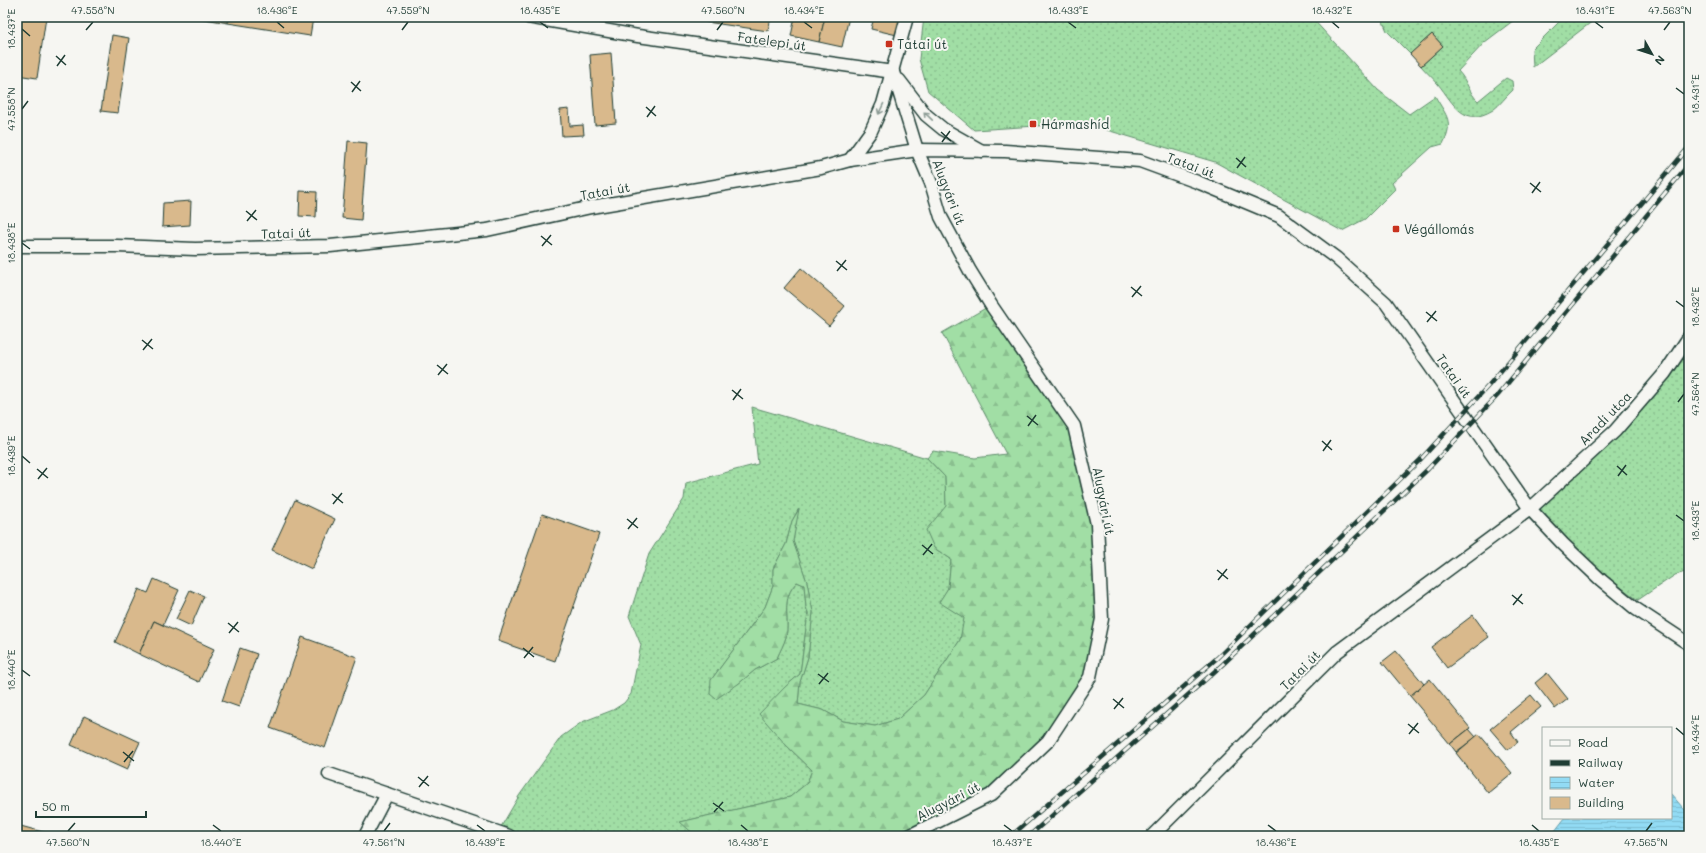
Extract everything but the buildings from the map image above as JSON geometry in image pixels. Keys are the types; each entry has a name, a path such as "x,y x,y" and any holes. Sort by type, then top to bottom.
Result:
{"street":[{"name":"Fatelepi út","path":"528,17 638,36 893,72"},
{"path":"850,160 874,124 884,104 907,17"},
{"path":"893,72 926,115 943,129 984,152"},
{"name":"Alugyári út","path":"893,72 917,150 931,183 941,217 990,305 1074,426 1097,524 1102,619 1090,677 1048,741 991,795 909,836"},
{"name":"Tatai út","path":"17,246 116,246 195,249 330,246 487,230 591,207 821,168 850,160 917,150 984,152 1005,151 1140,161 1200,182 1279,216 1336,258 1386,303 1530,509 1337,652 1152,836"},
{"name":"Aradi utca","path":"1530,509 1615,431 1665,373 1689,336"},
{"path":"1530,509 1562,544 1601,580 1636,609 1689,644"},
{"path":"329,774 508,836"},
{"path":"365,836 387,794"}],"green space":[{"path":"924,17 1311,17 1378,90 1409,114 1435,96 1448,119 1448,130 1443,144 1432,147 1392,183 1395,189 1365,219 1342,231 1215,162 1083,123 974,130 928,91 919,59"},
{"path":"1381,17 1518,17 1485,42 1458,71 1478,101 1506,78 1512,81 1513,90 1493,110 1483,115 1467,115 1455,106 1438,84 1421,66 1443,46 1432,34 1410,54 1387,31"},
{"path":"1564,17 1598,17 1533,67 1532,49"},
{"path":"991,305 1074,426 1087,478 1102,619 1090,677 1048,741 991,795 909,836 696,836 680,822 790,797 807,783 812,770 786,745 759,714 800,674 808,613 804,585 797,582 789,595 787,602 786,637 777,658 755,670 716,699 710,694 711,680 765,607 773,586 773,569 786,544 792,521 799,509 793,541 807,582 813,612 808,657 800,682 798,704 823,710 843,721 875,726 898,719 924,695 960,640 964,618 939,602 948,588 951,559 934,548 926,530 946,506 945,477 927,458 933,451 975,458 1006,454 942,333"},
{"path":"1689,337 1689,571 1675,575 1638,600 1563,544 1530,509 1615,431"},
{"path":"752,407 927,458 945,477 946,506 934,548 951,559 948,588 940,602 965,618 960,640 924,695 898,719 875,726 843,721 823,710 798,704 800,682 808,657 813,612 807,582 793,541 798,510 792,521 786,544 773,569 773,586 765,607 711,680 738,684 755,670 777,658 786,637 787,602 789,595 797,582 804,585 808,613 800,674 785,687 786,745 812,770 807,783 790,797 681,822 696,836 509,836 498,832 519,796 561,737 582,722 613,710 624,703 631,694 641,645 629,616 649,554 684,499 686,483 758,464"}],"water":[{"path":"1672,795 1689,815 1689,836 1551,836 1564,819 1672,819"}],"railway":[{"path":"1011,836 1217,658 1420,460 1489,385 1689,147"},
{"path":"1029,836 1223,664 1428,469 1498,395 1689,164"}],"place":[{"name":"Tatai út","path":"889,44"},
{"name":"Hármashíd","path":"1033,124"},
{"name":"Végállomás","path":"1396,229"}]}
